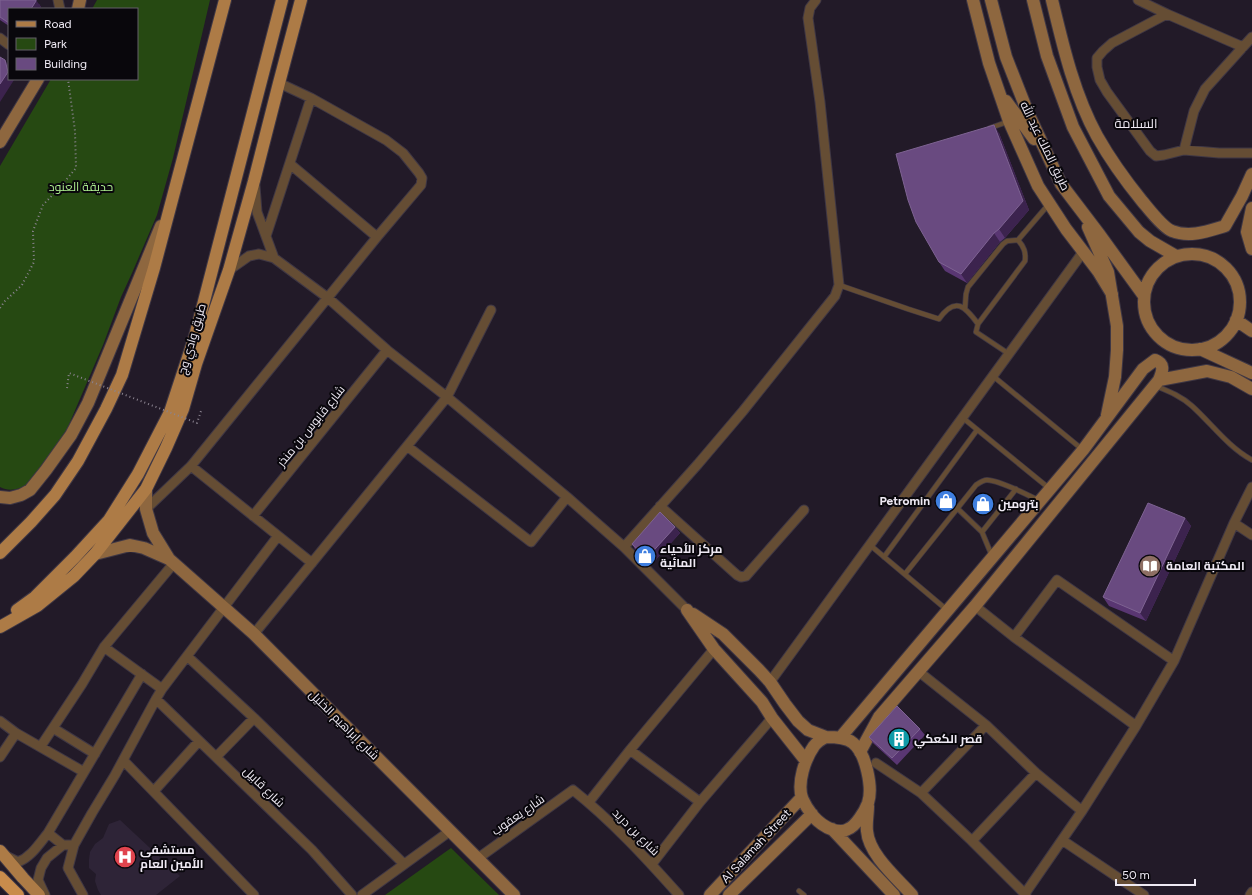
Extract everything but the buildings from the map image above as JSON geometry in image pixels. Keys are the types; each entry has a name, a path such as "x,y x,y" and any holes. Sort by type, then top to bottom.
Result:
{"highway":[{"path":"0,877 18,895"}],"main road":[{"path":"0,553 55,496 78,461 106,409 122,375 154,268 225,0"},
{"name":"طريق وادي وج","path":"0,623 35,597 109,520 138,474 170,412 195,336 282,0"},
{"path":"0,627 37,606 74,576 95,554 146,488 183,409 196,364 229,270 254,181 301,0"},
{"path":"2,853 22,878 39,895"}],"street":[{"path":"624,547 698,464 753,399 835,296 839,284 820,102 808,18 810,8 816,0"},
{"path":"973,0 989,63 998,90 1009,121 1038,186 1066,229 1098,271 1112,294"},
{"name":"طريق الملك عبد الله","path":"992,0 1006,57 1028,113 1061,184 1144,296"},
{"path":"1033,0 1047,56 1073,127 1109,196 1139,232 1150,241 1176,256"},
{"path":"1052,0 1066,58 1096,135 1124,179 1151,212 1171,231 1191,234 1225,226 1242,196 1252,174"},
{"path":"1138,0 1243,47"},
{"path":"1167,14 1112,43 1103,51 1098,58 1097,67 1100,80 1107,92 1150,151 1156,156 1184,150 1219,153 1252,153"},
{"path":"1184,150 1194,111 1205,89 1252,37"},
{"path":"0,38 8,44"},
{"path":"1072,73 1073,127"},
{"path":"0,142 37,80"},
{"path":"146,509 191,466 421,185 422,178 419,173 403,154 386,140 311,98 279,83"},
{"path":"998,90 1050,162"},
{"path":"266,236 311,98"},
{"path":"290,164 377,237"},
{"path":"254,181 257,212 274,258"},
{"path":"0,497 10,498 21,495 30,490 71,435 88,403 169,207"},
{"path":"1252,208 1247,232 1252,249"},
{"path":"1080,210 1108,272 1117,326 1115,377 1106,419"},
{"path":"770,682 1083,252"},
{"path":"229,270 249,256 259,254 274,258 328,298 387,350 447,397 567,497 624,547 687,610 714,649 762,702 772,718 806,761"},
{"path":"1200,254 1212,258 1222,265 1236,284 1239,296 1239,308 1236,320 1230,331 1211,345 1200,349 1185,349 1171,345 1158,337 1149,325 1144,311 1144,296 1147,283 1154,272 1164,263 1176,256 1200,254"},
{"path":"254,634 447,397 491,310"},
{"path":"1236,320 1252,331"},
{"path":"1200,349 1252,373"},
{"name":"شارع قابوس بن منذر","path":"253,516 387,350"},
{"path":"840,738 1083,450 1143,369 1155,360 1159,361 1163,370 1157,383 975,606 879,716 860,752"},
{"path":"1157,383 1207,371 1231,377 1252,389"},
{"path":"407,446 531,542 567,497"},
{"path":"191,466 312,563"},
{"path":"876,763 921,793 972,841 1025,895 1082,811 1136,726 1174,661 1234,523 1252,487"},
{"path":"146,488 146,509 153,533 172,561"},
{"path":"660,506 741,577 746,576 804,510"},
{"path":"1234,523 1252,534"},
{"path":"83,895 68,868 74,845 162,689 278,536"},
{"path":"95,554 130,545 144,548 172,561"},
{"path":"41,746 82,684 104,647 172,561"},
{"name":"شارع إبراهيم الخليل","path":"172,561 254,634 514,895"},
{"path":"1014,637 1057,580 1174,661"},
{"path":"975,606 1014,637 1136,726"},
{"path":"687,610 723,634 760,670 798,721 808,730 826,737 840,738 853,742 860,752 870,785 867,832 871,846 880,859 912,895"},
{"path":"104,647 162,689"},
{"path":"589,802 714,649"},
{"path":"188,656 404,864"},
{"path":"918,672 986,725 1036,773 1082,811"},
{"path":"2,853 18,862 24,860 48,833 142,674"},
{"path":"875,696 888,706"},
{"name":"شارع قابيل","path":"156,699 312,850 352,895"},
{"path":"216,757 254,718"},
{"path":"652,864 700,802 772,718"},
{"path":"0,721 84,772"},
{"path":"921,793 986,725"},
{"path":"53,728 95,754"},
{"path":"0,757 16,732"},
{"path":"826,737 815,744 806,761 801,780 802,797 808,810 817,821 827,828 839,831 848,830 858,822 868,803"},
{"path":"154,791 199,741"},
{"path":"630,750 700,802"},
{"path":"123,760 254,895"},
{"path":"972,841 1036,773"},
{"name":"شارع بن دريد","path":"573,790 589,802 652,864 679,895"},
{"name":"شارع يعقوب","path":"477,859 573,790"},
{"name":"Al Salamah Street","path":"710,895 802,797"},
{"name":"Al Salamah Street","path":"730,895 812,814"},
{"path":"832,829 894,895"},
{"path":"362,895 450,831"},
{"path":"48,833 63,845 74,845"},
{"path":"1062,840 1144,895"},
{"path":"45,895 38,880 41,868 47,858 63,845"}],"lane":[{"path":"988,128 1009,121"},
{"path":"965,308 968,287 1003,244 1007,241 1018,240 1050,204"},
{"path":"1009,354 976,332 978,324 1025,261 1026,254 1018,240"},
{"path":"839,284 939,319 942,314 956,306 965,308 978,324"},
{"path":"993,376 1083,450"},
{"path":"1157,383 1190,404 1238,450 1252,460"},
{"path":"963,418 1050,489"},
{"path":"884,557 977,430"},
{"path":"905,574 976,485 985,480 992,480 1016,489 1040,501"},
{"path":"982,532 1016,489"},
{"path":"958,508 982,532 992,557"},
{"path":"870,545 947,610"},
{"path":"798,891 804,895"}],"path":[{"path":"0,308 5,301 22,285 34,262 33,231 43,205 76,168 75,131 68,80"},
{"path":"66,388 69,373 197,423 201,411"}],"shaded area":[{"name":"مستشفى الأمين العام","path":"120,820 180,876 156,895 101,895 98,890 95,881 96,874 89,868 90,852 95,844 103,838 109,824"}],"green space":[{"name":"حديقة العنود","path":"97,0 210,0 173,158 157,215 121,297 103,345 67,429 50,456 25,487 12,490 6,489 0,487 0,166 50,80 138,80 138,8 93,8"},
{"path":"451,848 499,895 385,895"}],"place":[{"name":"Petromin","path":"946,501"},
{"name":"بترومين","path":"983,504"},
{"name":"مركز الأحياء المائية","path":"645,556"},
{"name":"المكتبة العامة","path":"1150,566"},
{"name":"قصر الكعكي","path":"899,739"},
{"name":"مستشفى الأمين العام","path":"125,857"}],"district":[{"name":"السلامة","path":"1136,123"}]}
